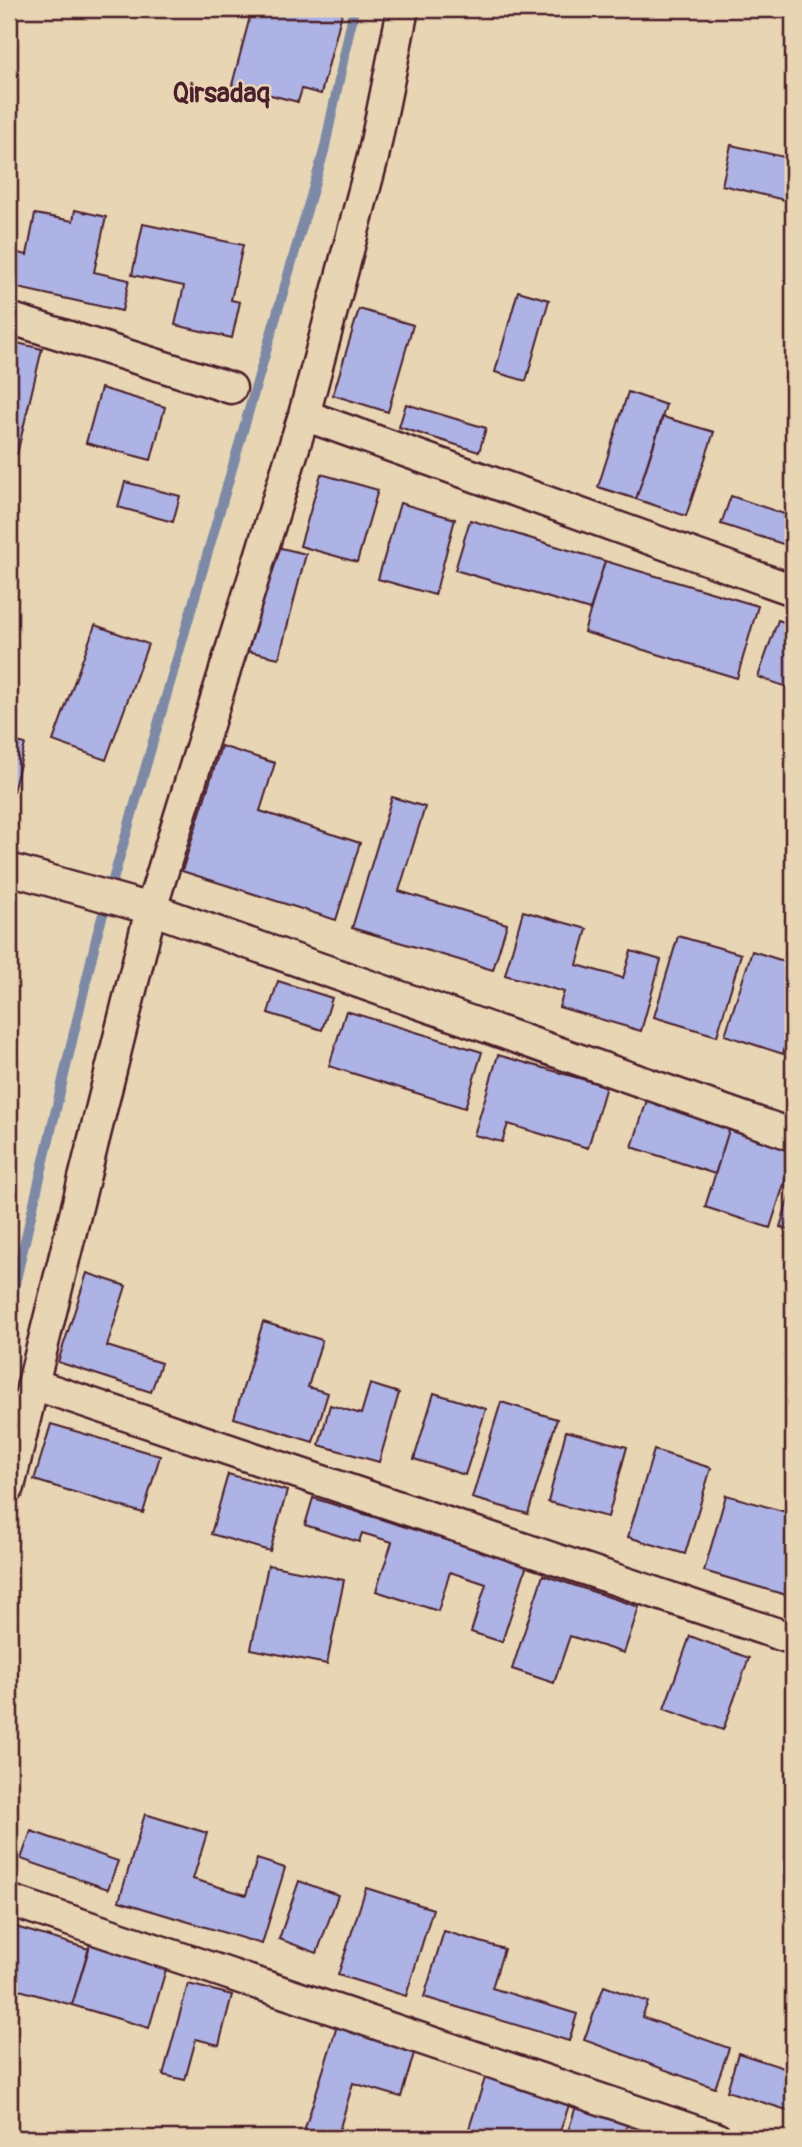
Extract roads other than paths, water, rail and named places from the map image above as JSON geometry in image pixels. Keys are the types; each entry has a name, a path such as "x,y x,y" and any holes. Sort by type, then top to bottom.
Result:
{"street":[{"path":"9,1487 138,905 304,415 373,157 403,9"},
{"path":"9,318 231,388"},
{"path":"304,415 793,590"},
{"path":"9,869 138,905 793,1135"},
{"path":"33,1384 793,1639"},
{"path":"9,1900 716,2138"}],"waterway":[{"path":"9,1309 97,935 324,151 354,9"}],"district":[{"name":"Qirsadaq","path":"221,92"}]}
